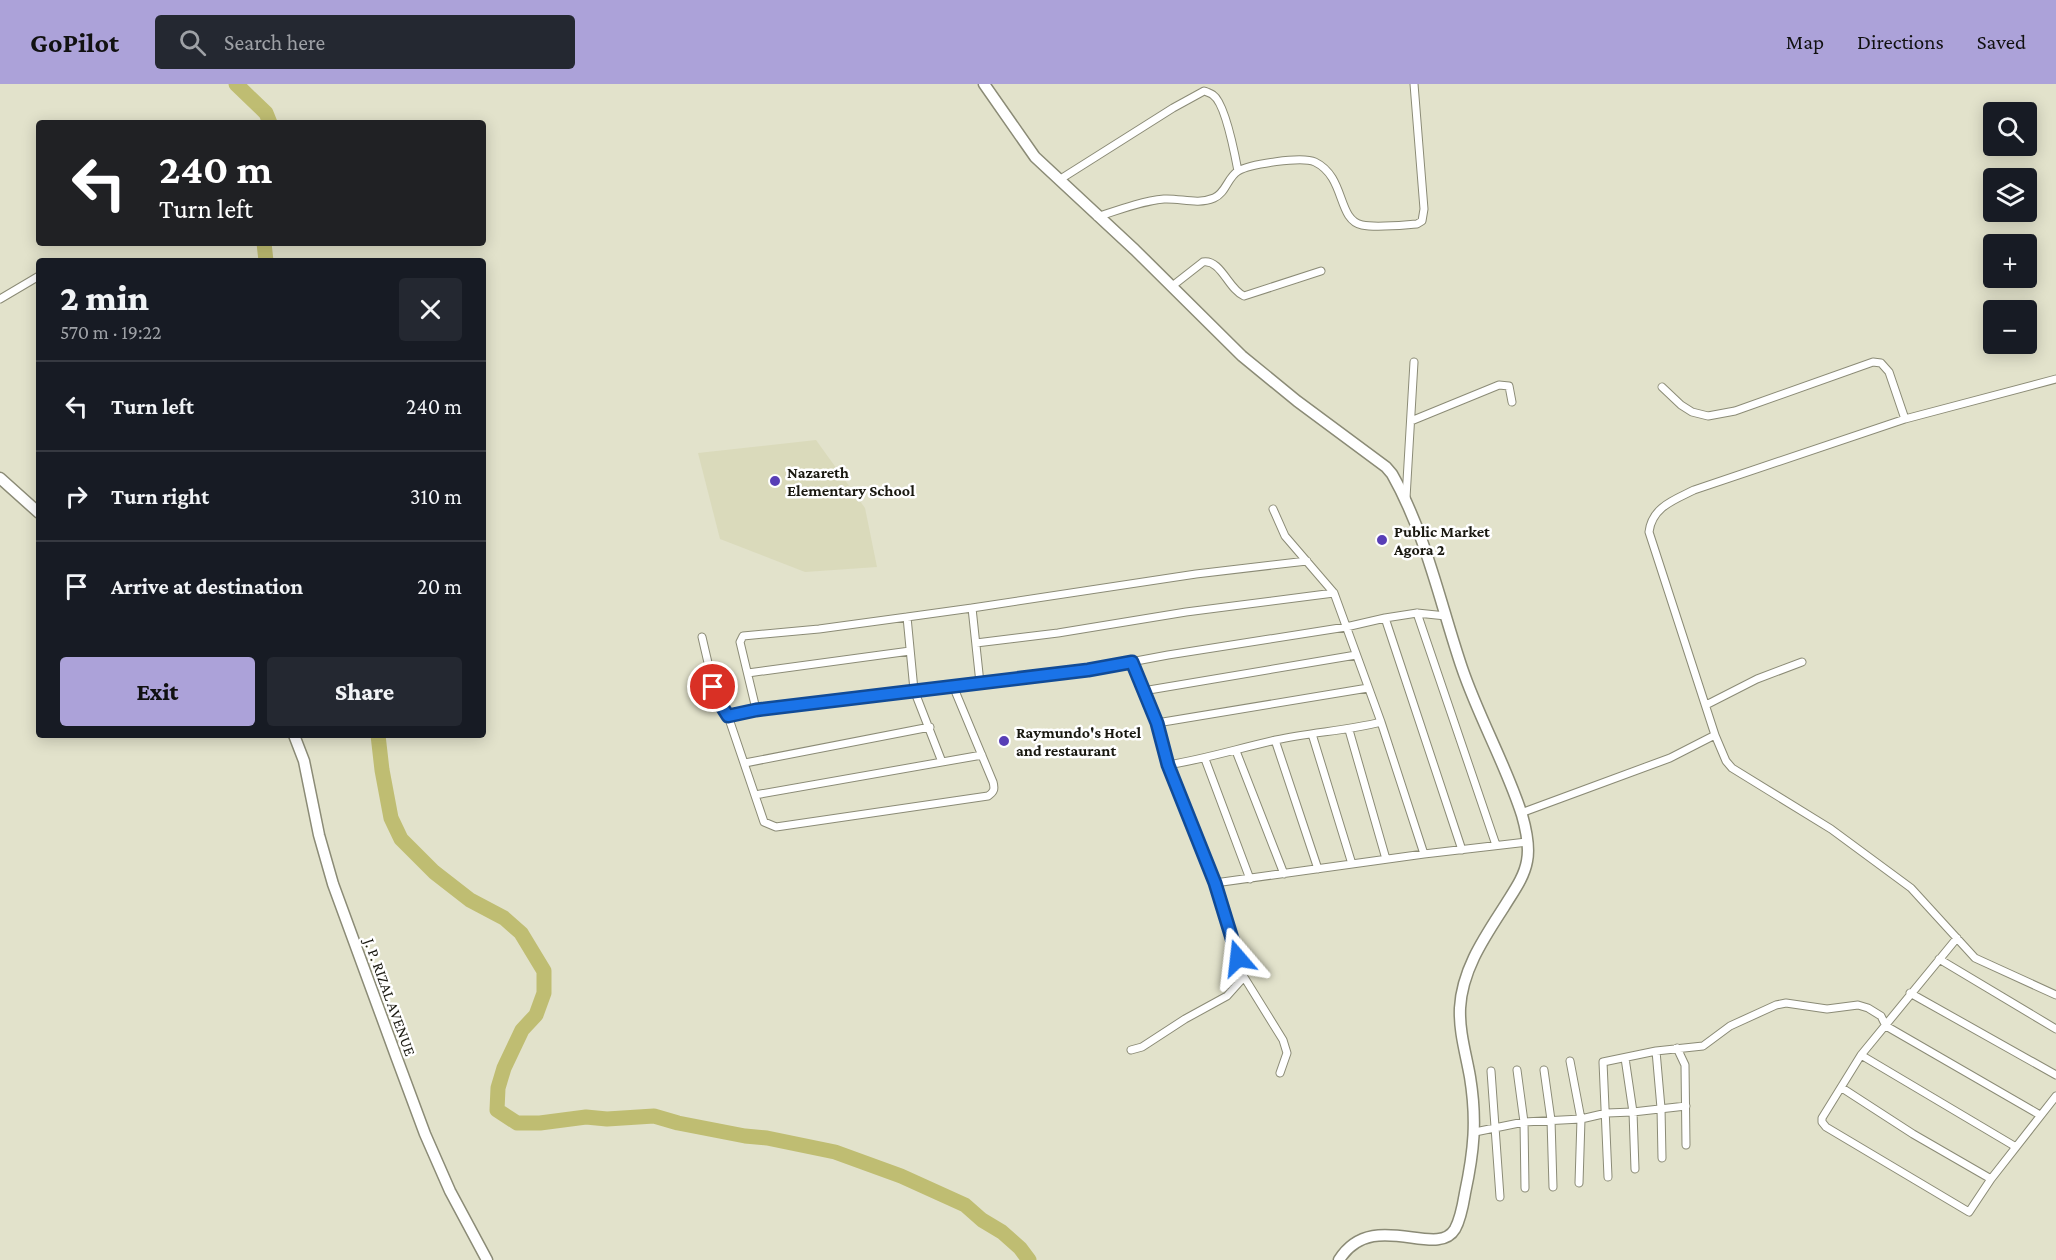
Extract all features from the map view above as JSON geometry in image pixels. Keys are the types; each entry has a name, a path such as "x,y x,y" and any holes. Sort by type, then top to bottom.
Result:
{"main road":[{"path":"984,84 1035,157 1242,356 1297,401 1386,467 1398,484 1419,533 1477,707 1521,813 1528,853 1524,872 1517,887 1482,940 1470,963 1463,986 1460,1007 1461,1032 1470,1078 1475,1132 1474,1151 1461,1217 1448,1238 1438,1241 1388,1234 1373,1236 1357,1241 1344,1251 1339,1260"},
{"path":"0,478 36,510"},
{"name":"J. P. RIZAL AVENUE","path":"295,738 304,761 319,835 333,884 388,1035 433,1153 450,1191 487,1260"}],"street":[{"path":"1098,217 1164,199 1185,202 1213,199 1225,189 1238,171 1287,160 1316,163 1335,180 1347,215 1354,222 1368,225 1417,224 1422,221 1425,209 1414,84"},
{"path":"1059,180 1204,91 1214,95 1220,103 1233,145 1238,171"},
{"path":"1171,287 1203,262 1208,261 1214,263 1234,289 1244,296 1321,271"},
{"path":"0,299 36,278"},
{"path":"1406,503 1414,362"},
{"path":"1662,387 1692,412 1708,416 1735,411 1873,362 1881,363 1889,372 1905,419"},
{"path":"2056,378 1905,419 1694,490 1669,502 1653,517 1649,532 1715,735 1731,768 1831,829 1911,888 1975,958 2056,995"},
{"path":"1411,421 1498,385 1509,386 1512,402"},
{"path":"1273,509 1285,536 1334,593 1381,722 1424,854"},
{"path":"756,710 740,642 743,636 819,629 1184,576 1307,561"},
{"path":"976,643 1334,593"},
{"path":"972,608 980,682"},
{"path":"728,716 756,710 1088,670 1417,613 1446,616"},
{"path":"1417,613 1496,845"},
{"path":"907,617 914,690 942,762"},
{"path":"1385,618 1462,849"},
{"path":"702,637 716,697 728,716 764,822 776,827 992,794 994,787 953,686"},
{"path":"748,673 910,651"},
{"path":"1143,691 1356,655"},
{"path":"1132,662 1157,723 1168,765 1215,883 1244,977 1283,1040 1287,1053 1280,1073"},
{"path":"1706,705 1757,679 1802,662"},
{"path":"1157,723 1368,688"},
{"path":"1168,765 1204,759 1275,740 1349,730 1381,722"},
{"path":"745,763 930,727"},
{"path":"1349,730 1386,860"},
{"path":"1312,734 1352,864"},
{"path":"1521,813 1670,758 1715,735"},
{"path":"1275,740 1318,869"},
{"path":"1236,751 1284,874"},
{"path":"755,795 982,755"},
{"path":"1204,759 1250,879"},
{"path":"1215,883 1527,842"},
{"path":"1957,938 1861,1055 1822,1118 1822,1122 1970,1212 1991,1179 2056,1096"},
{"path":"1939,959 2056,1029"},
{"path":"1131,1050 1142,1047 1185,1019 1227,996 1244,977"},
{"path":"1910,993 2056,1075"},
{"path":"1608,1178 1607,1113 1603,1062 1656,1051 1703,1046 1730,1026 1776,1005 1786,1003 1827,1009 1858,1005 1868,1008 1881,1016 1886,1026 2040,1115"},
{"path":"1677,1048 1685,1065 1686,1145"},
{"path":"1656,1051 1661,1108 1662,1158"},
{"path":"1861,1055 2016,1147"},
{"path":"1625,1058 1633,1112 1635,1169"},
{"path":"1570,1061 1581,1119 1579,1184"},
{"path":"1517,1070 1524,1122 1525,1188"},
{"path":"1544,1070 1551,1120 1553,1187"},
{"path":"1491,1071 1500,1197"},
{"path":"1842,1088 1913,1134 1991,1179"},
{"path":"1475,1132 1524,1122 1581,1119 1607,1113 1686,1107"}],"shaded area":[{"name":"Nazareth Elementary School","path":"816,440 865,508 877,567 805,572 720,539 698,453"}],"waterway":[{"path":"236,84 266,113 269,120"},
{"path":"264,246 266,258"},
{"path":"378,738 391,818 401,839 434,872 470,900 504,918 521,933 544,971 544,993 536,1015 522,1030 504,1068 498,1088 497,1110 517,1123 540,1123 586,1117 607,1119 654,1116 678,1123 835,1152 901,1176 965,1205 982,1220 1002,1232 1020,1248 1029,1260"}],"place":[{"name":"Nazareth Elementary School","path":"775,481"},
{"name":"Public Market Agora 2","path":"1382,540"},
{"name":"Raymundo's Hotel and restaurant","path":"1004,741"}],"route":[{"path":"713,687 716,697 728,716 756,710 1088,670 1132,662 1157,723 1168,765 1215,883 1238,958"}]}
